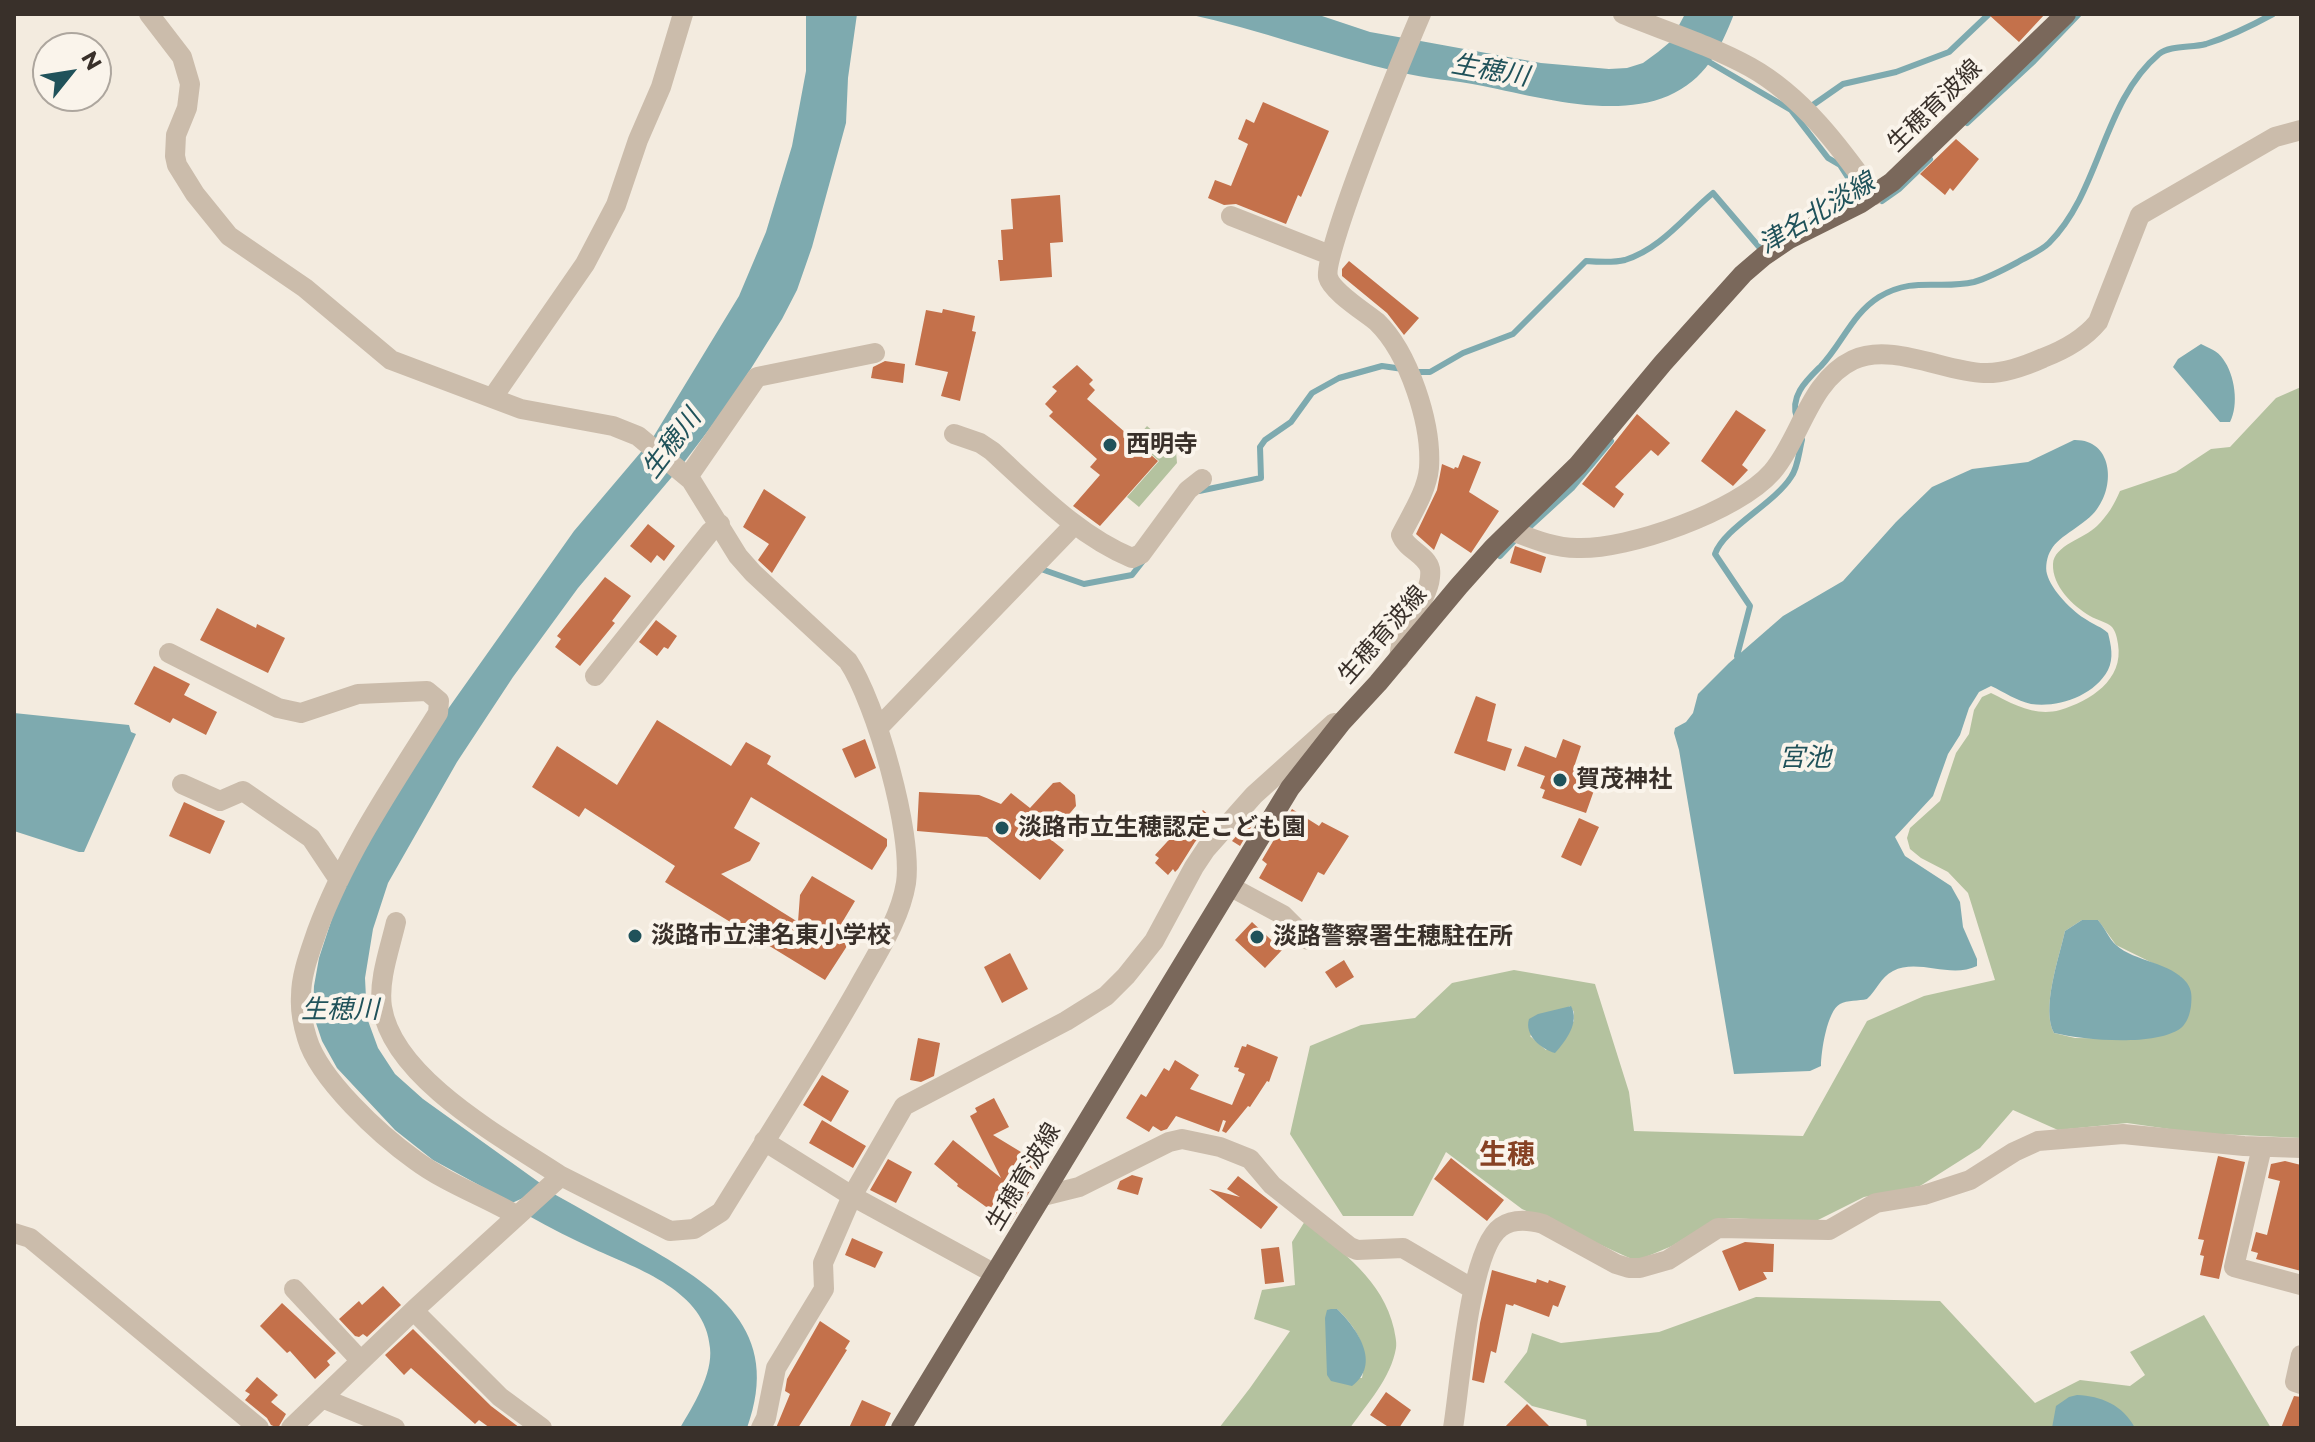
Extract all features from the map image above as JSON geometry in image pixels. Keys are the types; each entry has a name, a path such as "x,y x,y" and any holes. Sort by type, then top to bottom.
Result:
{"main road":[{"name":"生穂育波線","path":"901,1428 1290,788 1357,706 1476,567 1578,465 1743,274 1789,239 1874,195 1899,176 2066,14"}],"street":[{"path":"149,14 182,57 190,84 187,108 174,146 177,165 195,194 229,236 305,288 391,360 521,409 613,426 647,443 683,473 720,524 738,556 753,573 848,661 879,727 905,838 906,882 891,929 721,1212 694,1229 661,1229 556,1181 417,1073 390,1031 382,1006 388,953 396,922"},
{"path":"493,397 585,264 616,205 638,140 661,87 683,14"},
{"path":"1399,659 1404,634 1417,612 1430,571 1427,562 1404,542 1401,535 1427,479 1429,467 1425,427 1413,379 1399,350 1376,322 1330,282 1327,275 1330,255 1421,14"},
{"path":"1623,14 1749,66 1787,94 1828,134 1874,195"},
{"path":"1512,531 1562,547 1595,547 1651,536 1710,512 1755,489 1772,472 1828,378 1858,358 1899,356 1975,372 1995,373 2052,355 2079,340 2098,322 2140,215 2275,137 2301,130"},
{"path":"1231,216 1330,255"},
{"path":"683,473 757,377 875,353"},
{"path":"954,434 980,443 992,451 1074,525 1110,549 1132,558 1141,554 1188,490 1202,479"},
{"path":"595,676 710,532 720,524"},
{"path":"879,727 1074,525"},
{"path":"169,653 278,708 294,713 358,694 427,691 439,701 438,713 384,797 339,880 307,959 302,986 302,1018 308,1042 319,1063 372,1124 437,1175 518,1214"},
{"path":"761,1428 766,1418 776,1368 824,1289 823,1263 852,1196 904,1106 1066,1021 1115,988 1154,941 1194,867 1215,838 1261,788 1340,717 1357,706"},
{"path":"182,784 220,801 243,791 311,838 339,880"},
{"path":"1231,887 1283,915 1308,940"},
{"path":"1453,1428 1473,1289 1493,1235 1513,1221 1543,1224 1616,1264 1640,1268 1668,1260 1718,1228 1829,1230 1876,1203 1924,1195 1970,1180 2038,1141 2123,1134 2301,1148"},
{"path":"1043,1196 1079,1187 1177,1139 1220,1147 1250,1159 1272,1185 1350,1247 1357,1250 1403,1248 1473,1289"},
{"path":"764,1141 852,1196 995,1274"},
{"path":"2262,1147 2234,1267 2301,1285"},
{"path":"291,1428 556,1181"},
{"path":"14,1233 30,1238 259,1428"},
{"path":"294,1289 361,1361"},
{"path":"414,1311 500,1397 542,1428"},
{"path":"2301,1355 2295,1382 2301,1384"},
{"path":"322,1398 395,1428"}],"green space":[{"path":"2301,387 2301,1138 2197,1133 2127,1123 2058,1130 2013,1110 1980,1148 1920,1186 1864,1197 1814,1222 1729,1218 1711,1222 1672,1246 1636,1261 1522,1209 1446,1152 1413,1216 1343,1216 1290,1134 1310,1046 1361,1025 1415,1018 1452,983 1514,970 1595,984 1629,1092 1634,1131 1803,1136 1867,1021 1924,996 1995,980 1968,893 1948,872 1910,849 1907,838 1910,828 1940,801 1956,753 1969,734 1974,710 1982,697 1991,693 2033,711 2051,712 2093,695 2116,668 2118,644 2114,631 2110,625 2083,612 2060,587 2053,564 2058,552 2097,526 2120,491 2176,472 2211,449 2230,447 2276,398","holes":["2082,920 2098,920 2116,945 2181,977 2143,1039 2075,1038 2054,1033 2049,1011 2055,969 2065,931","1570,1006 1574,1021 1546,1050 1530,1036"]},
{"path":"1147,426 1176,451 1177,463 1139,507 1127,497 1159,461 1135,440"},
{"path":"1305,1221 1371,1281 1389,1312 1394,1329 1396,1348 1389,1370 1350,1428 1219,1428 1290,1331 1254,1319 1262,1290 1295,1285 1292,1242","holes":["1337,1309 1356,1332 1363,1349 1362,1378 1327,1375 1327,1355"]},
{"path":"1756,1297 1940,1301 2035,1403 2080,1380 2130,1386 2145,1375 2130,1352 2204,1315 2271,1428 1587,1428 1586,1420 1532,1406 1504,1382 1527,1352 1532,1333 1561,1343 1659,1332"}],"water":[{"name":"生穂川","path":"806,14 857,14 848,78 846,123 797,290 730,402 682,465 578,588 513,677 457,762 388,883 373,929 365,978 367,1018 378,1048 395,1074 423,1099 540,1183 512,1203 433,1160 395,1130 337,1068 322,1041 313,1014 319,958 339,897 364,847 443,716 574,531 652,439 739,296 766,232 792,146 806,71"},
{"name":"生穂川","path":"1188,14 1316,14 1370,32 1541,63 1609,69 1643,63 1670,42 1685,14 1734,14 1710,62 1692,82 1668,96 1647,103 1600,106 1409,74"},
{"path":"2201,344 2219,354 2230,373 2235,399 2230,422 2220,422 2173,367 2178,359"},
{"name":"宮池","path":"2074,440 2087,442 2103,455 2107,465 2107,488 2092,515 2055,545 2048,555 2046,571 2053,587 2069,606 2108,633 2111,656 2108,670 2094,687 2064,702 2026,703 1991,686 1979,692 1948,754 1933,796 1895,837 1905,856 1951,886 1960,902 1963,927 1977,966 1956,970 1913,967 1893,971 1867,999 1843,1003 1835,1008 1826,1032 1821,1066 1810,1071 1734,1074 1675,728 1686,722 1693,713 1698,694 1729,663 1783,616 1843,581 1932,487 1972,469 2028,462"},
{"path":"14,713 129,725 131,732 136,734 84,852 14,831"},
{"path":"2082,920 2098,920 2114,943 2124,951 2163,966 2187,983 2191,1006 2181,1028 2169,1034 2137,1040 2101,1040 2054,1033 2049,1011 2055,969 2065,931"},
{"path":"1571,1006 1573,1025 1555,1053 1539,1045 1531,1036 1529,1019"},
{"path":"554,1194 694,1276 736,1315 749,1338 756,1364 756,1394 747,1428 680,1428 701,1390 708,1368 710,1348 706,1328 696,1311 667,1285 529,1216"},
{"path":"1337,1309 1352,1326 1366,1357 1361,1377 1352,1386 1331,1381 1327,1375 1325,1318 1327,1310"},
{"path":"2077,1395 2110,1403 2124,1413 2135,1428 2052,1428 2056,1406"}],"building":[{"path":"1988,14 2045,14 2019,42"},
{"path":"1263,102 1329,131 1286,224 1236,204 1224,205 1208,198 1215,180 1231,186 1248,144 1238,139 1246,119 1254,123"},
{"path":"1956,139 1979,159 1953,191 1950,188 1945,195 1920,174"},
{"path":"1060,195 1063,242 1050,243 1052,277 1000,281 998,260 1003,260 1001,230 1013,229 1011,199"},
{"path":"1349,261 1419,318 1404,335 1387,313 1342,276 1342,269"},
{"path":"943,309 975,316 972,331 976,332 960,401 941,396 948,372 915,365 926,310 942,313"},
{"path":"885,361 905,364 903,383 871,378 873,367"},
{"path":"1077,365 1093,380 1089,384 1095,390 1087,399 1158,461 1100,526 1073,506 1100,475 1090,467 1097,459 1049,416 1053,412 1045,404 1057,391 1052,387"},
{"path":"1736,410 1766,430 1742,465 1748,470 1733,486 1701,461"},
{"path":"1637,414 1670,443 1658,456 1651,450 1615,487 1624,494 1614,508 1582,484"},
{"path":"1463,455 1481,462 1469,492 1499,511 1471,553 1441,533 1434,550 1416,534 1437,490 1442,464 1458,468"},
{"path":"764,489 806,517 772,573 758,560 769,544 743,527"},
{"path":"648,524 675,546 664,561 657,555 651,563 630,546"},
{"path":"1515,546 1546,557 1541,573 1510,563"},
{"path":"605,577 631,596 612,621 615,623 580,666 555,647 561,639 557,636"},
{"path":"217,608 256,628 257,624 285,638 268,673 200,640"},
{"path":"656,620 677,636 668,649 664,647 657,656 639,642"},
{"path":"154,666 190,684 184,695 217,712 206,735 173,718 170,723 134,704"},
{"path":"1476,696 1496,704 1487,741 1512,749 1505,771 1454,753"},
{"path":"657,720 731,766 746,742 771,756 767,764 887,839 887,846 872,870 751,797 734,828 760,843 750,861 721,874 798,922 800,895 812,876 855,901 843,921 858,929 825,980 665,882 675,866 585,808 579,817 532,787 557,746 617,785"},
{"path":"865,739 876,768 855,778 842,749"},
{"path":"1563,739 1581,746 1573,770 1598,779 1586,813 1542,798 1545,790 1540,788 1545,776 1517,766 1525,746 1556,758"},
{"name":"淡路市立生穂認定こども園","path":"1060,782 1075,795 1076,806 1049,838 1064,850 1040,880 987,837 917,831 919,792 979,795 1001,804 1011,793 1030,808 1053,783"},
{"path":"184,802 225,821 210,854 169,836"},
{"path":"1292,809 1319,826 1322,822 1349,836 1324,875 1318,872 1302,902 1259,878 1267,864 1262,860"},
{"path":"1203,810 1214,820 1178,869 1175,872 1173,869 1168,875 1155,863 1159,858 1155,855 1177,831 1180,834"},
{"path":"1256,813 1259,814 1240,846 1232,841"},
{"path":"1579,818 1599,827 1581,866 1561,857"},
{"path":"1252,922 1282,950 1265,968 1235,940"},
{"path":"1010,953 1028,989 1002,1003 984,967"},
{"path":"1344,960 1354,977 1336,988 1325,972"},
{"path":"918,1038 940,1043 934,1076 921,1082 910,1080"},
{"path":"1247,1044 1278,1057 1269,1082 1226,1133 1222,1131 1226,1121 1223,1120 1219,1132 1176,1116 1167,1129 1161,1131 1153,1126 1149,1132 1126,1118 1141,1094 1146,1097 1164,1068 1169,1071 1175,1060 1199,1075 1190,1089 1232,1105 1245,1074 1234,1067 1242,1046 1246,1047"},
{"path":"822,1075 849,1091 831,1122 803,1105"},
{"path":"994,1098 1009,1127 993,1135 1021,1152 1019,1155 1037,1168 1027,1186 1031,1189 1010,1224 957,1186 934,1164 953,1140 1001,1178 970,1116 977,1112 975,1108"},
{"path":"822,1120 866,1146 853,1168 809,1143"},
{"path":"2218,1156 2245,1162 2219,1279 2200,1275 2204,1240 2198,1239"},
{"path":"1451,1158 1504,1200 1487,1221 1434,1179"},
{"path":"888,1159 912,1172 896,1203 870,1190"},
{"path":"2285,1161 2301,1165 2301,1271 2256,1259 2258,1253 2251,1251 2256,1232 2267,1235 2280,1181 2268,1178 2271,1164"},
{"path":"1132,1175 1143,1178 1138,1195 1117,1189 1120,1181"},
{"path":"1238,1176 1278,1207 1261,1229 1209,1189 1240,1197 1227,1189"},
{"path":"852,1238 883,1252 875,1268 845,1255"},
{"path":"1745,1242 1774,1244 1773,1272 1763,1272 1767,1279 1739,1291 1722,1251"},
{"path":"1279,1247 1284,1282 1265,1284 1261,1249"},
{"path":"1492,1270 1536,1283 1537,1279 1548,1283 1549,1280 1566,1286 1558,1307 1553,1305 1549,1317 1506,1304 1496,1353 1491,1351 1484,1383 1472,1380"},
{"path":"383,1286 401,1305 367,1337 363,1334 355,1336 339,1319 359,1301 362,1305"},
{"path":"282,1303 336,1353 327,1361 330,1365 315,1379 290,1351 287,1353 260,1326"},
{"path":"820,1321 850,1341 847,1350 798,1428 776,1428 790,1394 785,1391 787,1379"},
{"path":"413,1329 491,1406 520,1428 490,1428 479,1420 475,1424 411,1368 404,1375 385,1355"},
{"path":"257,1377 278,1395 271,1402 286,1414 278,1428 245,1400 250,1394 245,1391"},
{"path":"1386,1392 1411,1410 1399,1428 1390,1428 1370,1415"},
{"path":"2294,1396 2301,1397 2301,1428 2281,1428"},
{"path":"862,1400 891,1413 884,1428 849,1428"},
{"path":"1527,1404 1551,1428 1504,1428"}],"waterway":[{"path":"1810,107 1843,84 1896,72 1949,52 1989,14"},
{"name":"津名北淡線","path":"1967,123 2079,14"},
{"path":"1797,418 1795,403 1801,389 1854,321 1879,297 1915,285 1974,282 2008,268 2049,243 2080,198 2125,96 2159,54 2169,49 2214,41 2273,14"},
{"path":"1704,59 1791,110 1828,158 1840,165 1858,193"},
{"name":"津名北淡線","path":"1882,201 1930,159"},
{"path":"1415,372 1430,372 1463,353 1513,334 1586,261 1616,262 1638,255 1661,240 1713,193 1760,248"},
{"path":"1199,491 1261,478 1260,447 1291,422 1312,393 1339,378 1382,366 1403,369"},
{"path":"1737,656 1750,606 1715,554 1728,535 1773,497 1791,477 1802,440"},
{"name":"津名北淡線","path":"1525,531 1572,488 1611,441"},
{"name":"津名北淡線","path":"1500,556 1515,540"},
{"path":"1041,569 1084,584 1132,575 1143,561"}],"place":[{"name":"西明寺","path":"1110,445"},
{"name":"賀茂神社","path":"1560,780"},
{"name":"淡路市立生穂認定こども園","path":"1002,828"},
{"name":"淡路市立津名東小学校","path":"635,936"},
{"name":"淡路警察署生穂駐在所","path":"1257,937"}],"district":[{"name":"生穂","path":"1507,1156"}]}
